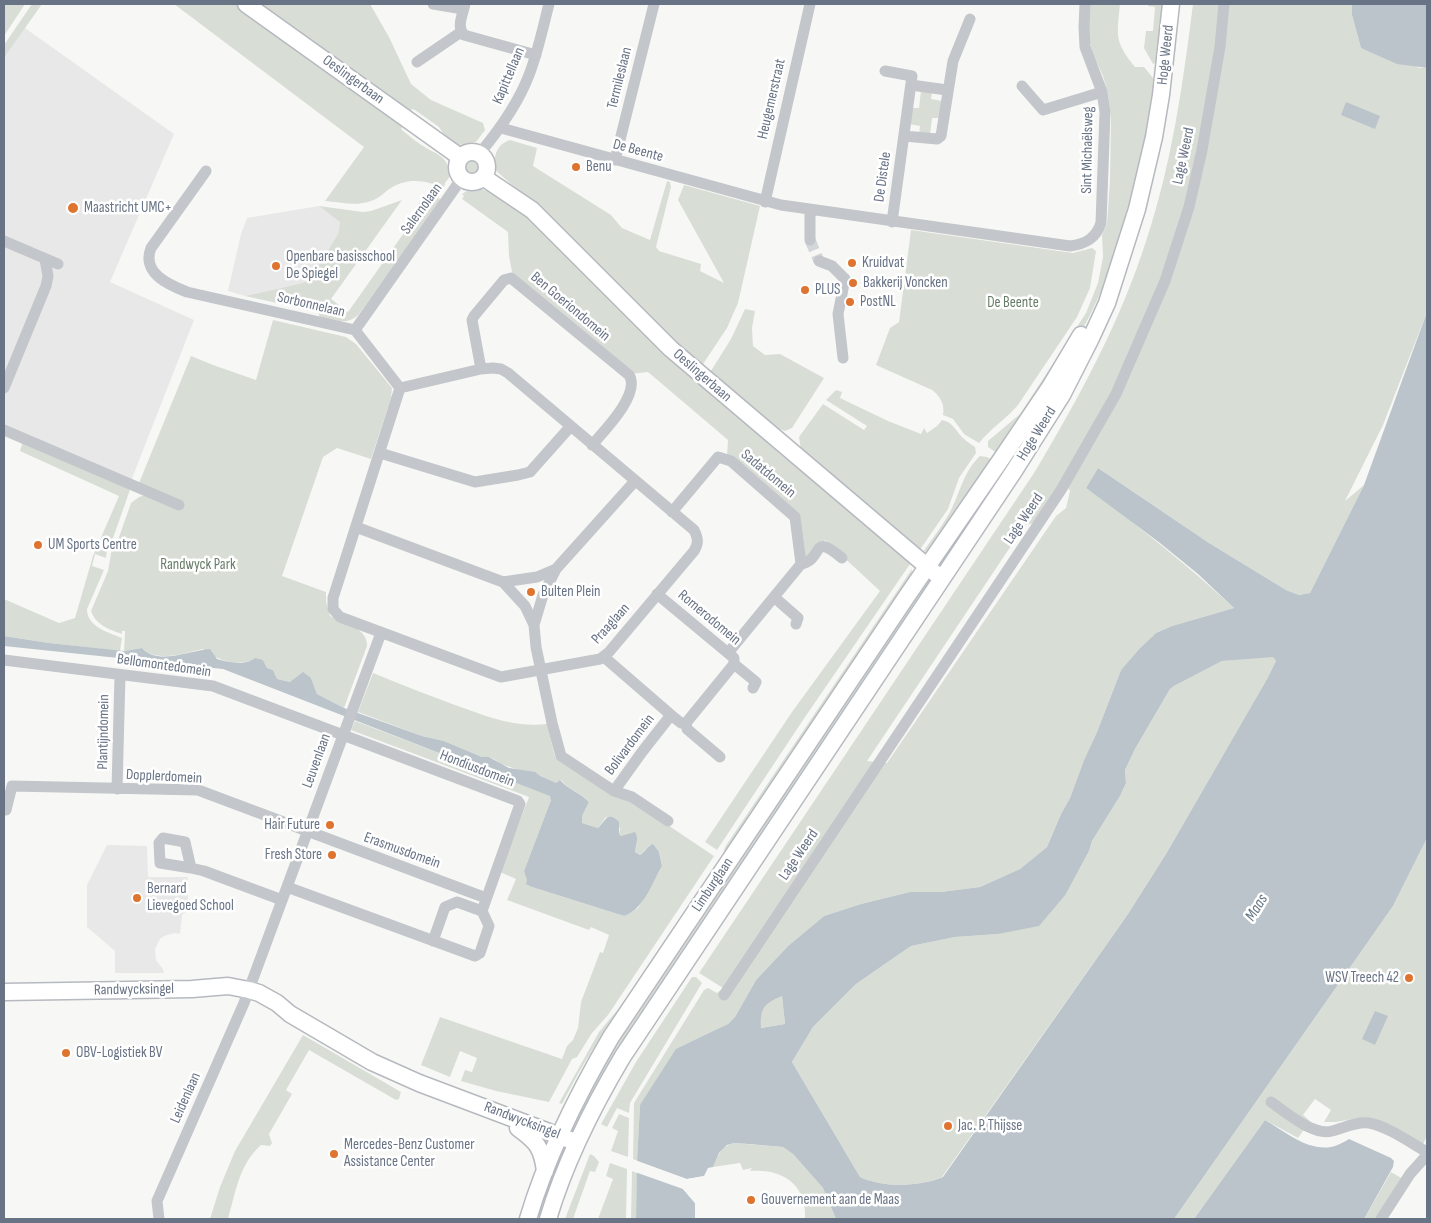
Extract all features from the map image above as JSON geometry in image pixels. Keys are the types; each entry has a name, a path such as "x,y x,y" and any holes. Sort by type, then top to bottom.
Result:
{"main road":[{"name":"Oeslingerbaan","path":"246,4 460,157"},
{"name":"Hoge Weerd","path":"941,579 1054,409 1107,303 1133,222 1154,137 1162,87 1171,4"},
{"path":"470,151 480,154 485,158 488,169 484,177 472,182 462,178 457,169 460,157 470,151"},
{"name":"Oeslingerbaan","path":"484,177 532,210 654,333 941,579"},
{"name":"Hoge Weerd","path":"928,568 1050,387 1114,279"},
{"name":"Limburglaan","path":"528,1219 558,1139 588,1076 611,1037 928,568"},
{"name":"Limburglaan","path":"548,1219 577,1142 608,1081 643,1024 941,579"},
{"name":"Randwycksingel","path":"4,992 192,989 248,993 290,1014 372,1062 388,1074 417,1089 518,1128 577,1142"},
{"name":"Randwycksingel","path":"4,1000 45,998 77,992"},
{"name":"Randwycksingel","path":"372,1062 558,1139"},
{"path":"518,1128 537,1143 543,1157 545,1170"}],"street":[{"path":"433,4 464,7 460,26 461,32 466,36 536,55"},
{"name":"Kapittellaan","path":"480,154 501,128 524,87 536,55 549,4"},
{"name":"Termileslaan","path":"616,160 654,4"},
{"name":"Heugemerstraat","path":"765,202 810,4"},
{"name":"Sint Michaëlsweg","path":"1085,4 1084,27 1086,47 1102,92 1106,122 1102,216 1098,231 1093,238"},
{"name":"Lage Weerd","path":"724,995 1056,498 1116,394 1165,281 1189,207 1202,150 1220,47 1224,4"},
{"name":"De Distele","path":"904,136 937,139 941,136 953,61 970,19"},
{"path":"417,62 461,32"},
{"path":"885,71 912,76 911,85 947,90"},
{"name":"De Distele","path":"892,222 911,85"},
{"path":"1022,86 1043,110 1102,92"},
{"name":"De Beente","path":"501,128 765,202 892,222 1070,246 1093,238"},
{"name":"Sorbonnelaan","path":"206,171 153,244 148,256 151,269 162,280 187,292 355,330 400,388"},
{"name":"Salernolaan","path":"355,330 462,178"},
{"path":"810,210 810,240"},
{"path":"4,241 58,264"},
{"path":"4,388 46,286 48,276 45,259"},
{"path":"819,261 832,266 845,279 838,314 843,358"},
{"name":"Ben Goeriondomein","path":"481,369 472,320 504,280 512,278 629,375 632,380 630,395 592,445"},
{"name":"Praaglaan","path":"497,368 505,371 694,530 698,541 694,551 604,657 501,677 340,617 333,609 333,598 400,388 481,369 497,368"},
{"path":"380,453 475,482 530,472 570,427"},
{"path":"4,430 178,505"},
{"name":"Sadatdomein","path":"672,512 718,457 731,461 795,516 801,564"},
{"path":"534,625 543,595 556,569 635,482"},
{"path":"356,527 503,582 525,606 534,625"},
{"path":"728,653 801,564 807,563 818,549 828,546 842,558"},
{"path":"503,582 537,577 556,569"},
{"name":"Romerodomein","path":"657,594 734,658 734,664 686,723"},
{"path":"774,597 798,618 796,624"},
{"name":"Bolivardomein","path":"534,625 555,738 561,756 614,791 671,715"},
{"name":"Leuvenlaan","path":"248,993 381,633"},
{"path":"604,657 671,715 681,723 686,723 687,729 720,757"},
{"name":"Bellomontedomein","path":"4,660 213,686 345,729"},
{"path":"734,664 756,682 753,688"},
{"name":"Plantijndomein","path":"117,790 120,675"},
{"name":"Hondiusdomein","path":"345,729 518,801 520,804 482,911"},
{"name":"Dopplerdomein","path":"6,810 12,786 117,790 198,790 307,832"},
{"path":"614,791 632,797 668,821"},
{"name":"Erasmusdomein","path":"307,832 486,898"},
{"path":"191,868 282,900"},
{"path":"287,887 433,941 475,956 480,953 489,926 482,911 457,902 446,907 433,941"},
{"name":"Leidenlaan","path":"159,1219 157,1201 248,993"},
{"path":"1271,1102 1309,1127 1321,1132 1329,1132 1362,1122 1370,1123 1379,1126 1427,1154 1410,1174 1381,1219"}],"shaded area":[{"name":"Maastricht UMC+","path":"25,28 174,134 110,282 194,320 131,481 4,426 4,58"},
{"name":"Openbare basisschool De Spiegel","path":"319,206 340,221 338,234 309,281 245,296 228,291 241,234 247,218"},
{"name":"Bernard Lievegoed School","path":"107,845 147,846 148,877 188,877 188,910 182,915 180,934 175,933 164,936 160,939 155,949 156,960 164,973 115,973 115,951 87,927 87,885"}],"green space":[{"path":"4,4 25,4 4,36"},
{"path":"32,4 42,4 4,58 4,45"},
{"path":"174,4 237,4 242,7 392,115 402,127 401,129 426,148 440,155 446,162 451,175 444,188 416,181 395,186 368,202 352,204 325,201 364,147"},
{"path":"257,4 370,4 389,37 411,84 431,100 483,123 485,130 476,142 459,145 453,142 445,136 439,127 415,110 412,109 411,111 397,106"},
{"path":"1089,4 1120,4 1118,38 1123,51 1135,67 1144,67 1153,78 1157,87 1135,196 1128,206 1123,235 1109,275 1071,350 1000,455 988,447 988,441 1020,414 1086,313 1098,283 1103,257 1102,235 1107,224 1111,117 1108,94 1103,76 1092,52 1088,32"},
{"path":"1148,4 1166,4 1160,61 1153,64 1144,48 1146,31 1153,31 1155,7 1148,6"},
{"path":"1193,4 1352,4 1352,15 1361,48 1420,68 1427,68 1427,312 1383,425 1345,501 1364,485 1310,593 1299,595 1286,590 1209,543 1098,468 1086,488 1162,546 1234,608 1172,626 1156,633 1121,670 1070,798 1047,847 1020,869 980,887 941,892 910,892 861,904 824,916 788,946 756,980 735,1017 728,1024 707,1035 640,1105 637,1161 633,1159 634,1103 704,990 708,988 717,993 723,988 699,973 1034,473 1083,388 1112,329 1137,269 1156,209 1176,122","holes":["1068,488 1070,491 1066,508 1056,516 887,763 867,761 1025,525 1035,523"]},
{"path":"921,90 932,92 931,99 942,101 940,118 932,118 930,135 919,134 920,126 909,124 911,108 919,108"},
{"path":"510,140 537,148 533,166 611,215 622,228 650,240 667,181 670,182 671,187 656,247 659,251 701,264 700,271 724,283 678,200 684,185 760,206 738,303 727,328 701,367 533,203 495,170 498,148"},
{"path":"472,158 478,161 481,167 478,173 472,176 466,173 463,167 466,161"},
{"path":"482,189 493,194 495,192 509,199 685,368 780,454 906,557 910,564 717,850 705,842 792,712 880,591 825,540 810,556 804,556 801,530 727,456 728,440 648,372 630,374 513,277 509,256 508,232 462,199 464,196 462,194 467,191"},
{"path":"426,193 435,194 441,202 355,318 341,321 320,318 318,312 245,296 309,281 338,234 340,222 319,206 363,212 402,200 331,299 348,312 418,213 414,210"},
{"path":"911,230 1073,253 1092,248 1096,251 1090,288 1077,317 1018,405 979,443 964,434 953,419 943,415 941,401 932,390 876,365 890,328 899,322"},
{"path":"745,309 755,311 752,328 753,346 765,355 780,354 824,378 792,428 785,431 777,428 758,411 736,398 709,374 731,339"},
{"name":"Randwyck Park","path":"273,320 346,337 356,344 392,388 391,398 371,459 337,448 323,457 282,576 326,592 326,602 330,616 354,627 364,635 367,646 344,708 317,694 311,678 290,682 277,679 273,670 267,668 263,660 245,662 225,661 203,649 171,656 155,655 148,653 142,648 124,651 125,631 122,631 122,634 103,626 96,620 91,611 108,571 112,548 118,540 131,503 139,497 146,495 139,483 191,356 256,380"},
{"path":"836,390 842,392 840,398 888,421 921,434 924,428 927,433 942,420 945,421 951,424 975,447 976,453 959,478 948,509 919,551 801,450 799,437 823,404 864,430 867,426 826,400"},
{"path":"23,441 131,487 113,538 105,547 107,550 106,558 95,554 92,566 104,570 87,609 90,620 94,625 122,638 120,651 4,636 4,599 59,623 75,618 93,556 119,496 20,451"},
{"path":"980,456 987,457 996,462 932,550 923,552 947,517 966,476"},
{"path":"1001,466 1010,472 946,562 936,564"},
{"path":"912,569 911,579 616,1019 593,1049 562,1104 559,1103 599,1032 619,1008"},
{"path":"929,578 929,583 585,1115 576,1111 606,1054"},
{"path":"1273,656 1276,661 1267,679 1166,854 1128,914 942,1177 922,1183 901,1185 869,1181 860,1177 792,1062 813,1027 856,984 911,946 955,937 998,934 1066,894 1089,851 1092,841 1120,796 1126,783 1125,770 1135,749 1170,689 1222,661"},
{"path":"373,673 489,717 512,723 547,724 555,757 616,797 632,801 714,856 608,1015 592,1033 577,1057 572,1059 549,1102 496,1091 461,1081 465,1070 472,1072 477,1058 460,1051 450,1077 421,1065 440,1017 562,1059 567,1046 573,1040 578,1028 581,1002 600,952 603,953 609,935 591,927 589,930 507,900 516,879 500,872 529,797 351,730 355,721 534,789 516,769 501,764 489,757 482,757 444,741 422,736 358,712","holes":["561,780 589,802 582,816 582,823 598,828 606,817 620,828 619,834 622,837 632,833 637,842 635,852 640,855 650,845 659,852 661,868 638,908 624,916 532,887 524,871 551,800 550,782 556,783"]},
{"path":"1427,838 1427,1136 1422,1146 1358,1118 1324,1122 1331,1110 1315,1099 1303,1115 1310,1121 1298,1138 1265,1120 1194,1219 1174,1219 1393,906"},
{"path":"692,977 696,977 702,983 630,1103 629,1113 617,1108 607,1127 601,1124 636,1062"},
{"path":"782,996 785,1024 760,1028 764,1008 767,1004"},
{"path":"303,1035 401,1092 399,1099 396,1100 309,1050 286,1090 292,1094 269,1134 272,1143 270,1146 261,1145 243,1170 228,1219 210,1219 220,1187 235,1151"},
{"path":"619,1114 629,1118 628,1157 611,1151 618,1131 612,1128"},
{"path":"734,1143 783,1147 793,1154 823,1188 836,1219 805,1219 805,1207 797,1188 791,1181 773,1172 750,1171 752,1168 743,1170 740,1163 713,1167 723,1149"},
{"path":"590,1154 599,1162 595,1172 590,1171 573,1219 565,1219"},
{"path":"610,1163 627,1169 626,1219 598,1219 613,1179 606,1176"},
{"path":"632,1171 637,1173 636,1219 631,1219"},
{"path":"1391,1172 1403,1179 1379,1219 1364,1219"}],"water":[{"path":"1352,4 1427,4 1427,68 1397,64 1361,48 1352,15"},
{"path":"1346,102 1380,116 1375,129 1341,115"},
{"name":"Maas","path":"1427,312 1427,838 1393,906 1174,1219 836,1219 823,1188 793,1154 783,1147 734,1143 727,1145 719,1153 713,1167 708,1168 704,1176 687,1179 683,1189 695,1203 695,1219 636,1219 640,1105 676,1049 728,1024 735,1017 756,980 788,946 824,916 861,904 910,892 941,892 980,887 1020,869 1047,847 1070,798 1121,670 1156,633 1172,626 1234,608 1198,574 1160,543 1086,488 1098,468 1209,543 1286,590 1299,595 1310,593 1364,485","holes":["1273,657 1276,661 1267,679 1166,854 1128,914 943,1177 923,1183 901,1185 869,1181 860,1177 792,1062 813,1027 856,984 911,946 955,937 998,934 1039,926 1066,894 1089,851 1092,841 1120,796 1126,783 1125,770 1135,749 1170,689 1222,661","782,996 785,1024 761,1028 762,1011 767,1004"]},
{"path":"4,636 124,651 142,648 157,656 175,656 210,649 217,659 226,661 242,663 255,658 263,660 267,668 273,670 277,679 290,682 303,672 311,678 317,694 344,708 422,736 444,741 482,757 489,757 509,768 535,772 556,783 560,780 589,802 582,816 582,823 598,828 607,818 612,817 619,822 619,834 621,836 635,832 637,839 635,852 640,855 653,844 659,852 662,866 642,902 631,913 624,916 532,887 526,884 527,880 524,871 551,800 550,796 223,669 4,646"},
{"path":"1375,1011 1388,1016 1375,1045 1362,1039"},
{"path":"1265,1120 1296,1139 1313,1146 1331,1147 1349,1139 1394,1161 1393,1167 1364,1219 1194,1219"}],"pier":[{"path":"635,1160 687,1179 705,1176 704,1179 689,1182 686,1189 696,1201 695,1203 683,1189 635,1172"}],"tunnel":[{"path":"810,240 819,261"}],"place":[{"name":"Benu","path":"576,167"},
{"name":"Maastricht UMC+","path":"73,208"},
{"name":"Kruidvat","path":"852,263"},
{"name":"Openbare basisschool De Spiegel","path":"276,266"},
{"name":"Bakkerij Voncken","path":"853,283"},
{"name":"PLUS","path":"805,290"},
{"name":"PostNL","path":"850,302"},
{"name":"UM Sports Centre","path":"38,545"},
{"name":"Bulten Plein","path":"531,592"},
{"name":"Hair Future","path":"330,825"},
{"name":"Fresh Store","path":"332,855"},
{"name":"Bernard Lievegoed School","path":"137,898"},
{"name":"WSV Treech 42","path":"1409,978"},
{"name":"OBV-Logistiek BV","path":"66,1053"},
{"name":"Jac. P. Thijsse","path":"948,1126"},
{"name":"Mercedes-Benz Customer Assistance Center","path":"334,1154"},
{"name":"Gouvernement aan de Maas","path":"751,1200"}]}
